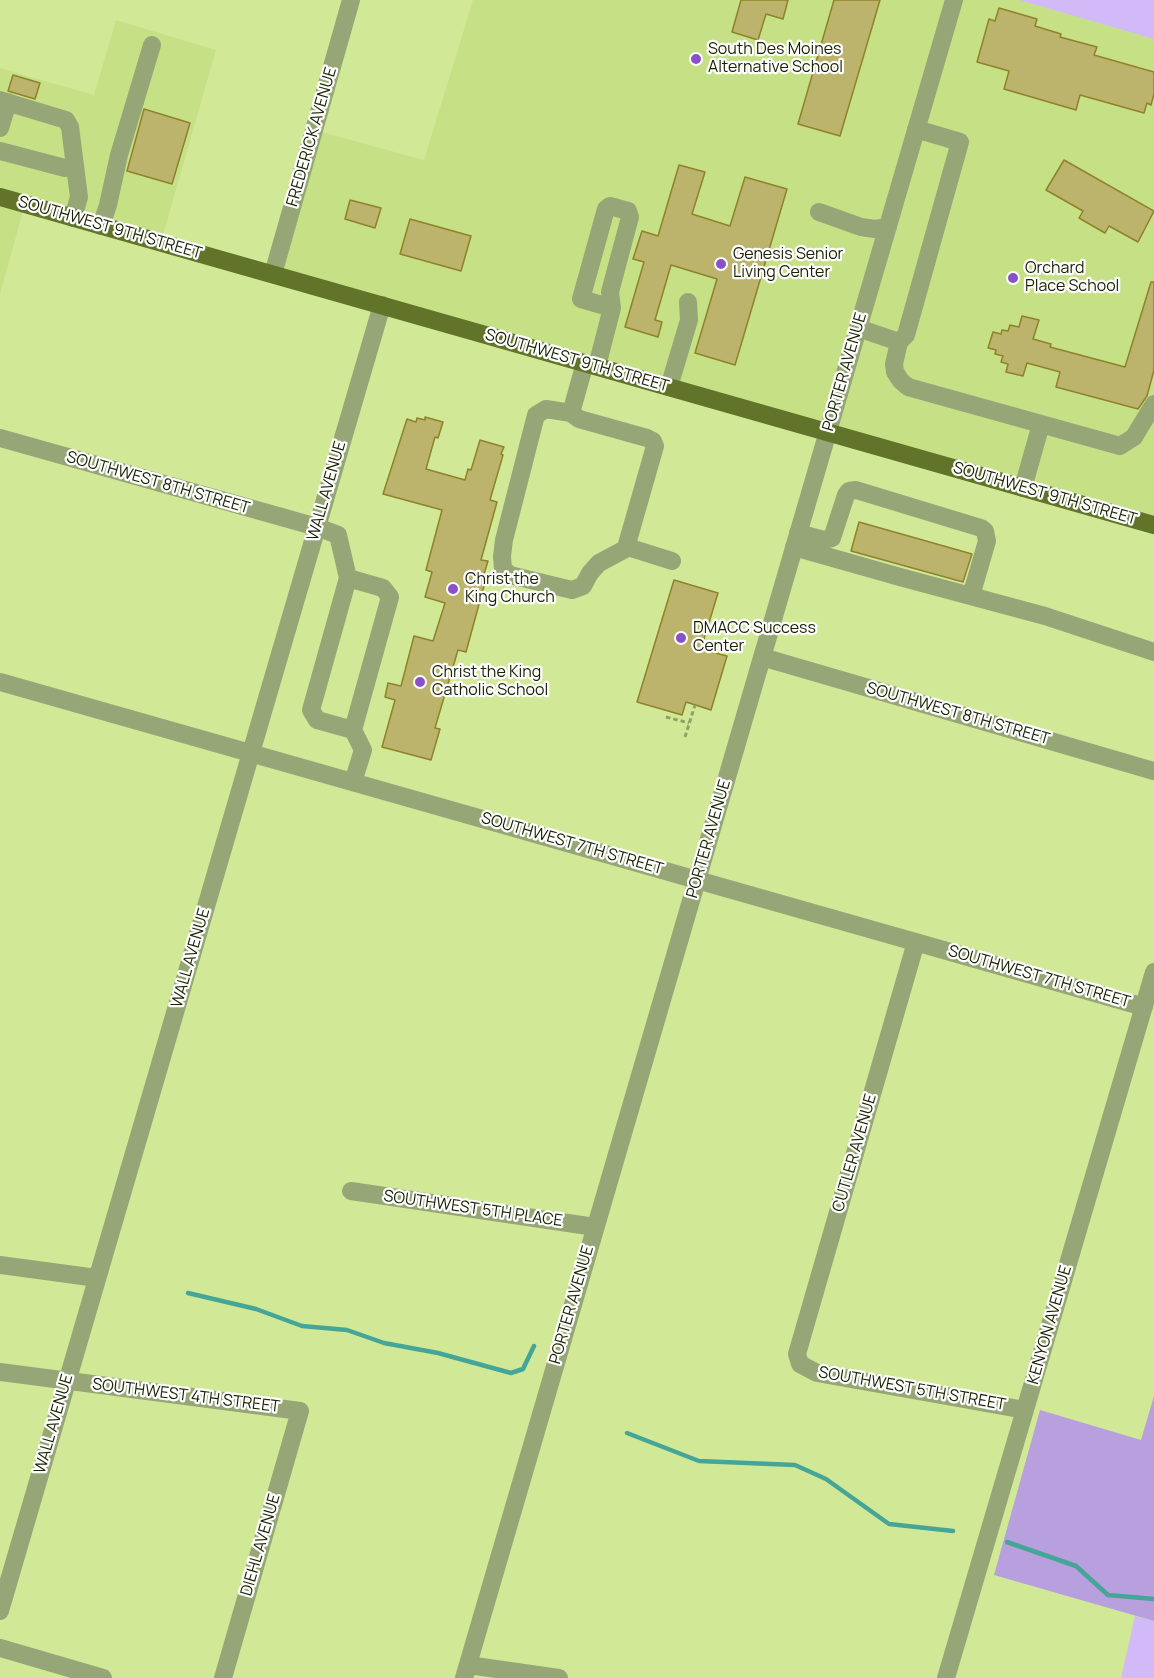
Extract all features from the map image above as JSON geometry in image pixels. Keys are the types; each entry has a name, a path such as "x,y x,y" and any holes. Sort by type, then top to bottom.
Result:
{"main road":[{"name":"SOUTHWEST 9TH STREET","path":"0,197 1154,525"}],"street":[{"name":"FREDERICK AVENUE","path":"273,274 351,0"},
{"name":"PORTER AVENUE","path":"466,1671 954,0"},
{"path":"101,226 119,155 152,45"},
{"path":"0,128 4,101 66,120 79,197 73,218"},
{"path":"916,129 960,142 906,335 899,342 894,364 895,372 901,381 909,387 1120,446 1134,437 1154,404"},
{"path":"0,151 65,168 75,166"},
{"path":"572,413 612,308 610,292 630,217 628,211 610,206 606,209 581,299 612,308"},
{"path":"819,212 861,227 875,229 888,227"},
{"path":"669,387 689,320 688,302"},
{"name":"WALL AVENUE","path":"0,1611 382,305"},
{"path":"858,328 899,342"},
{"path":"629,547 628,538 655,446 653,441 579,419 572,413 546,409 536,415 504,540 503,569 510,575 572,590 583,586 599,563 629,547 672,561"},
{"path":"1023,488 1041,424"},
{"name":"SOUTHWEST 8TH STREET","path":"0,438 317,527 338,535 348,578"},
{"path":"796,540 832,538 846,495 849,491 856,490 981,528 985,531 987,541 970,596"},
{"path":"796,540 970,596 1045,616 1154,652"},
{"path":"353,730 317,720 311,710 348,578 383,588 390,597 353,730 363,750 354,782"},
{"name":"SOUTHWEST 8TH STREET","path":"762,657 1154,771"},
{"name":"SOUTHWEST 7TH STREET","path":"0,682 1144,1007"},
{"name":"CUTLER AVENUE","path":"800,1364 797,1354 799,1345 916,942"},
{"name":"KENYON AVENUE","path":"946,1678 1154,972"},
{"name":"SOUTHWEST 5TH PLACE","path":"351,1191 595,1227"},
{"path":"0,1265 97,1278"},
{"name":"SOUTHWEST 5TH STREET","path":"800,1364 817,1373 1025,1410"},
{"name":"SOUTHWEST 4TH STREET","path":"0,1372 300,1411"},
{"name":"DIEHL AVENUE","path":"223,1678 300,1411"},
{"path":"0,1648 103,1678"},
{"path":"466,1671 559,1678"}],"path":[{"path":"684,737 695,705"},
{"path":"666,717 689,723"}],"shaded area":[{"path":"473,0 1019,0 1154,39 1154,525 273,274 314,130 424,160"},
{"path":"1019,0 1154,0 1154,39"},
{"path":"116,20 216,50 161,242 25,204 0,294 0,68 94,95"},
{"path":"1154,1396 1154,1621 994,1575 1040,1410 1141,1440"},
{"path":"1135,1616 1154,1621 1154,1678 1121,1678"}],"building":[{"path":"741,0 788,0 783,19 766,14 758,40 732,32"},
{"path":"834,0 880,0 840,136 798,124"},
{"path":"999,8 1037,19 1035,26 1061,34 1060,37 1097,47 1094,55 1154,72 1154,94 1151,105 1147,103 1144,113 1080,95 1076,110 1004,89 1009,71 977,62 989,19 995,21"},
{"path":"13,75 40,83 35,99 8,91"},
{"path":"144,109 190,123 172,184 127,171"},
{"path":"1064,160 1154,211 1138,242 1109,226 1105,233 1079,218 1083,211 1046,190"},
{"name":"Genesis Senior Living Center","path":"679,165 705,172 692,214 730,226 745,177 787,189 735,365 695,353 717,279 671,265 655,320 662,322 658,337 625,327 644,262 633,259 642,231 658,236"},
{"path":"350,200 381,208 375,228 345,219"},
{"path":"410,219 471,236 461,271 400,254"},
{"path":"1151,282 1154,282 1154,370 1147,396 1138,409 1056,387 1060,372 1027,363 1023,376 1006,372 1008,364 1001,362 1003,356 995,354 996,350 988,348 993,332 1001,334 1002,330 1008,331 1010,325 1019,327 1022,316 1039,320 1033,339 1051,344 1050,347 1125,367"},
{"name":"Christ the King Church","path":"425,417 443,422 438,438 435,437 426,469 465,480 468,469 471,470 480,440 504,447 490,500 497,502 481,560 488,561 484,574 487,575 466,652 458,650 435,728 440,729 431,760 382,747 395,700 385,697 388,683 401,686 414,636 433,641 445,603 425,597 432,572 426,570 442,510 383,494 407,419 416,422 417,418 425,420"},
{"path":"859,522 972,554 963,582 851,551"},
{"name":"DMACC Success Center","path":"674,580 718,593 701,649 727,656 711,710 686,702 682,715 637,702"}],"waterway":[{"path":"188,1293 256,1309 302,1326 347,1330 384,1343 438,1353 511,1373 523,1369 534,1346"},
{"path":"627,1433 699,1461 795,1465 826,1479 889,1524 953,1531"},
{"path":"1007,1542 1076,1566 1108,1595 1154,1599"}],"place":[{"name":"South Des Moines Alternative School","path":"696,59"},
{"name":"Genesis Senior Living Center","path":"721,264"},
{"name":"Orchard Place School","path":"1013,278"},
{"name":"Christ the King Church","path":"453,589"},
{"name":"DMACC Success Center","path":"681,638"},
{"name":"Christ the King Catholic School","path":"420,682"}]}
